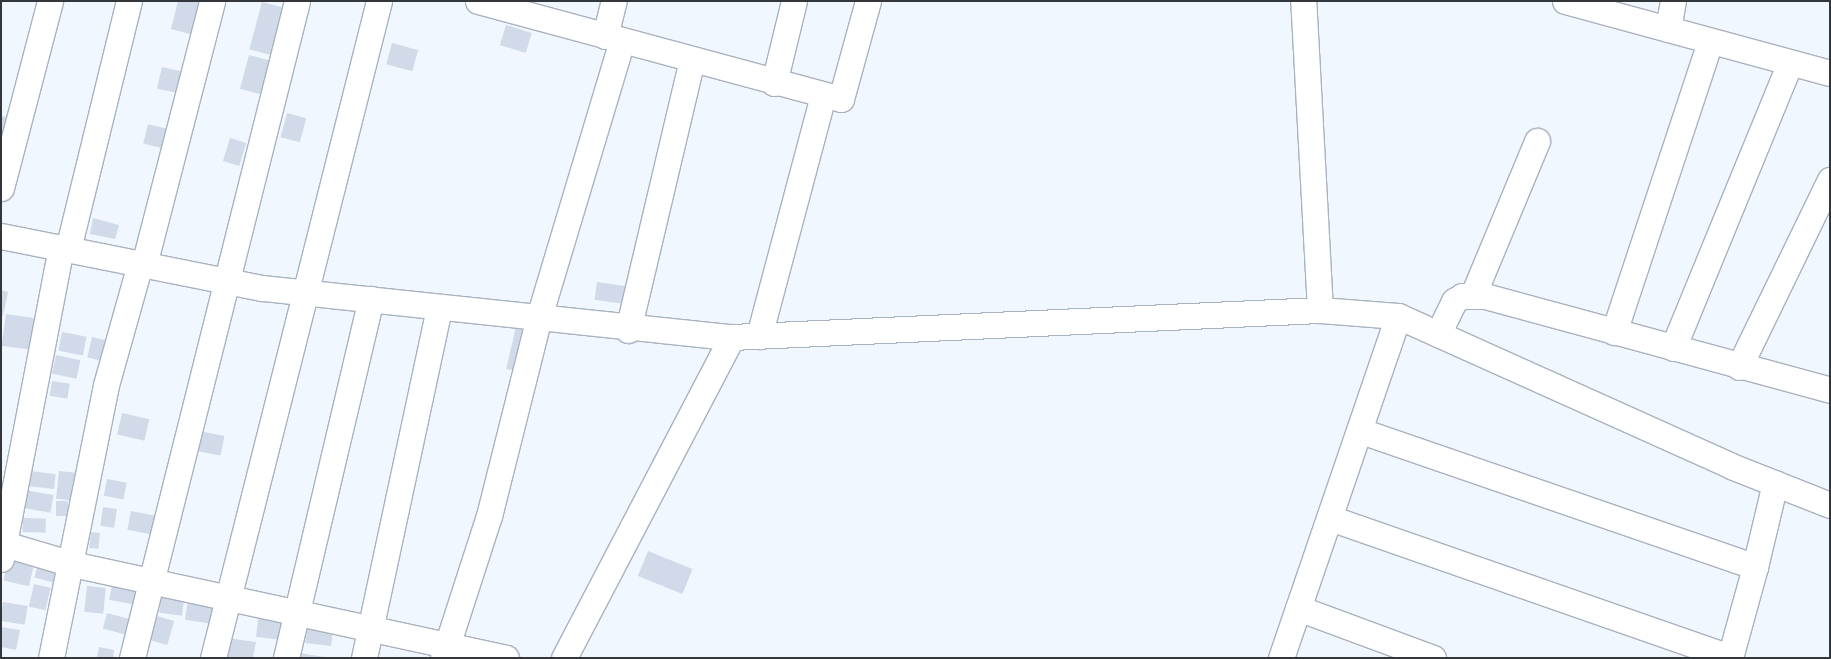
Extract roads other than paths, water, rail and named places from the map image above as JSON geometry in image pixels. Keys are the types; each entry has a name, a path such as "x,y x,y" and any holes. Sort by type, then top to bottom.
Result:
{"street":[{"path":"1,188 50,1"},
{"path":"129,1 64,249 3,549 371,626 444,652 506,658"},
{"path":"51,658 72,564 106,385 140,264 146,258 212,1"},
{"path":"132,658 149,580 229,281 298,1"},
{"path":"213,658 379,1"},
{"path":"478,1 525,7 613,38 841,100 868,1"},
{"path":"444,652 489,516 539,317 613,38 614,1"},
{"path":"774,83 794,1"},
{"path":"1303,1 1320,310"},
{"path":"1565,1 1830,73"},
{"path":"1668,30 1673,1"},
{"path":"1614,332 1710,41"},
{"path":"628,330 692,60"},
{"path":"1673,348 1790,63"},
{"path":"759,336 823,96"},
{"path":"1473,295 1537,141"},
{"path":"1739,367 1830,180"},
{"path":"1,236 229,281 306,292 539,317 628,330 732,338 1320,310 1398,316 1775,483 1830,505"},
{"path":"1438,334 1454,302 1473,295 1830,390"},
{"path":"286,658 371,299"},
{"path":"364,658 439,307"},
{"path":"1280,658 1361,431 1398,316"},
{"path":"564,658 732,338"},
{"path":"1361,431 1756,567"},
{"path":"1330,518 1730,658 1756,567 1775,483"},
{"path":"1298,608 1433,658"}]}
